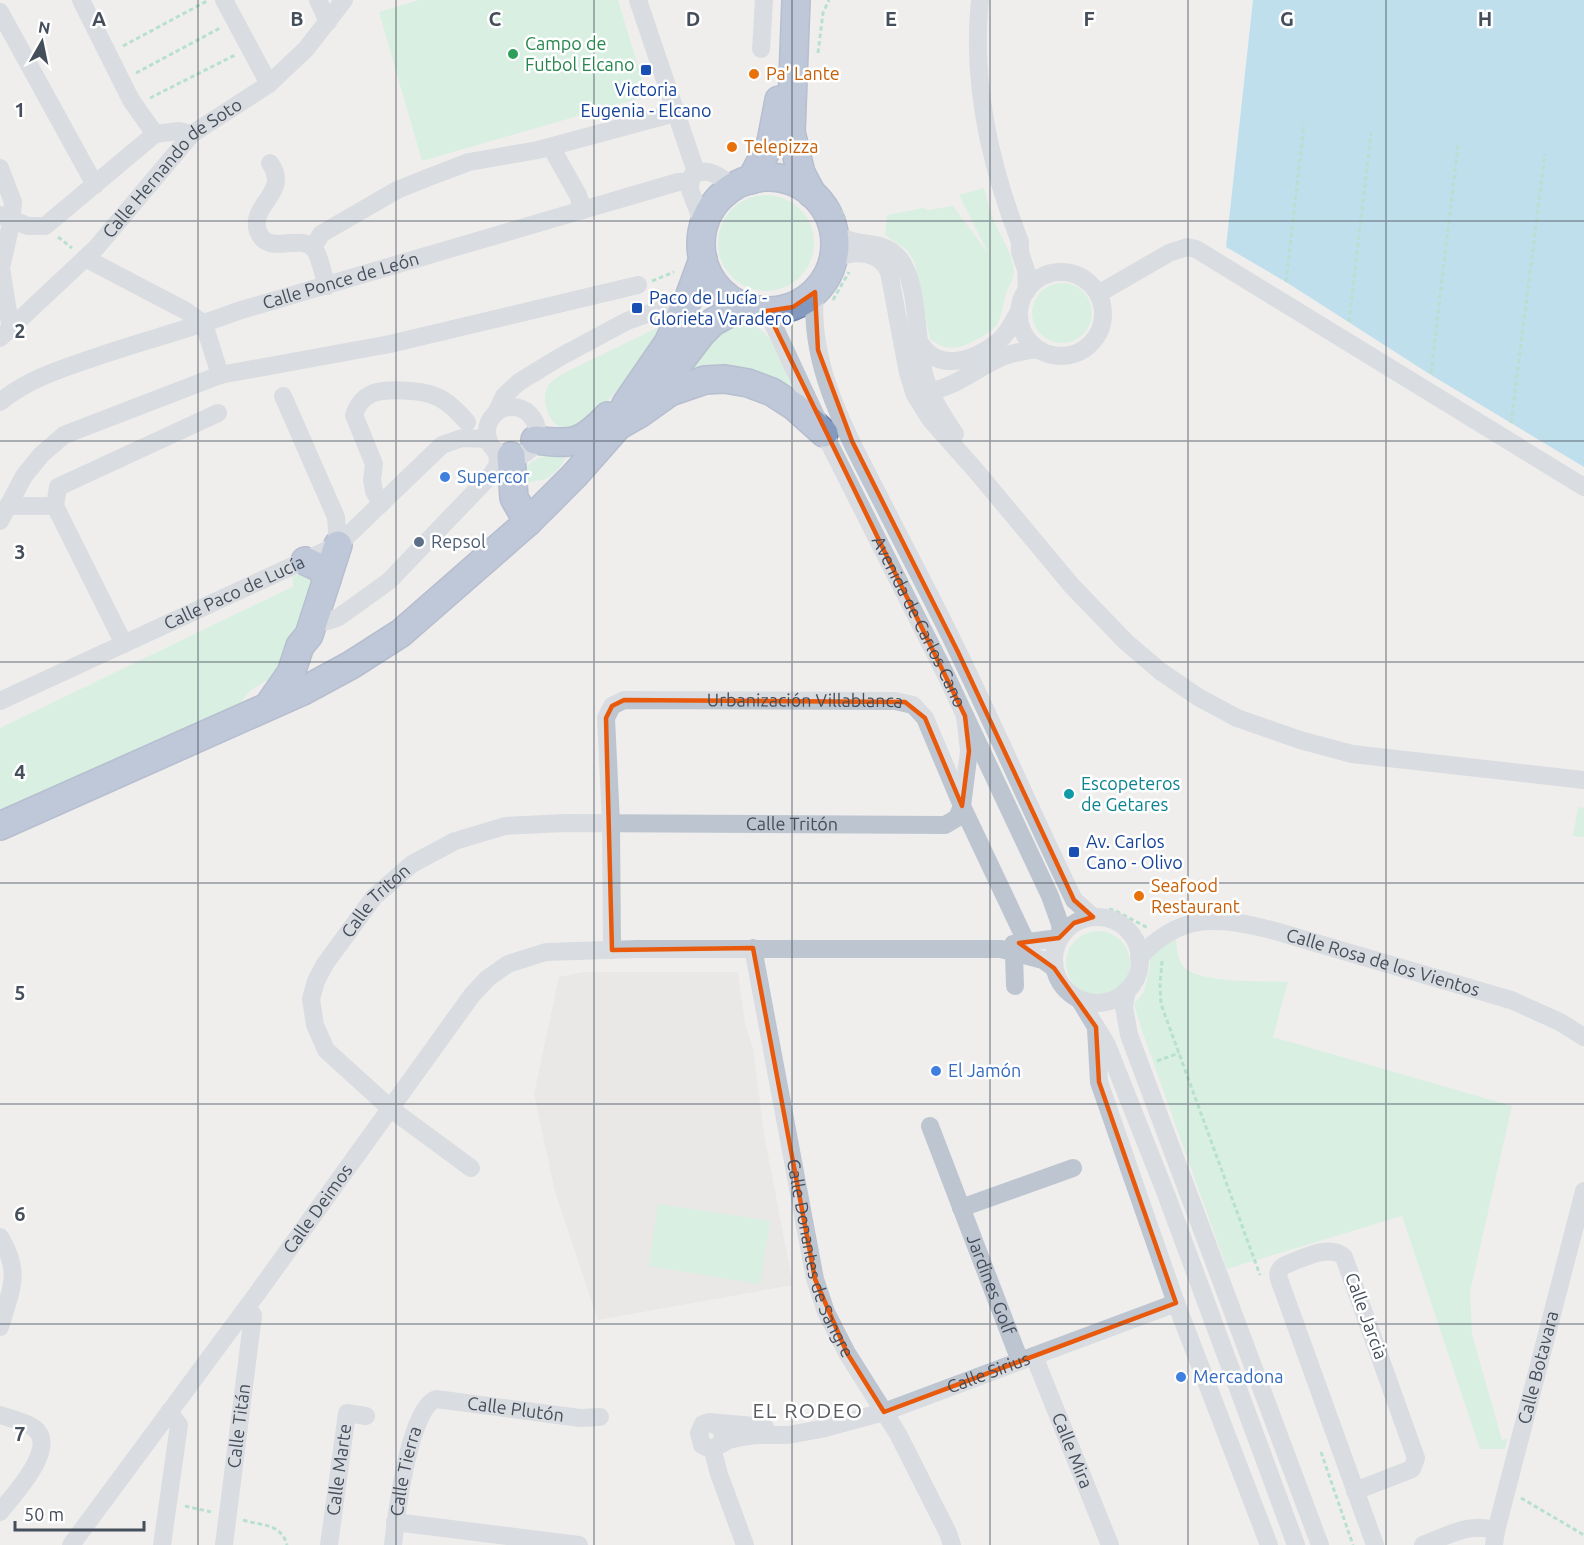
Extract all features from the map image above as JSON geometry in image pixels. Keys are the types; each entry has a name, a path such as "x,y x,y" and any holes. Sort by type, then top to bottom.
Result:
{"highway":[{"path":"754,308 728,298 717,287 708,274 701,248 704,226 715,203 743,183 764,158 775,127 784,0"},
{"path":"0,826 303,691 401,633 528,522 574,476 713,322 754,308 793,307 815,292 827,277 834,259 841,227 830,218 822,204 820,193 801,173 795,156 791,132 791,102 796,0"},
{"path":"791,102 814,0"},
{"path":"743,183 764,178 783,179 820,193"},
{"path":"628,415 668,343 688,300 703,259"},
{"path":"628,415 686,384 725,379 748,383 772,392 795,407 824,433"},
{"path":"535,440 567,442 582,439 615,408 628,415"},
{"path":"499,449 514,498 528,522"},
{"path":"268,707 291,673 300,646 311,628 338,545"},
{"path":"306,561 320,568 327,579"},
{"path":"311,628 316,658 326,666 351,664"}],"street":[{"path":"0,6 10,0"},
{"path":"81,0 121,81 155,134"},
{"path":"224,0 269,84"},
{"path":"318,0 328,22"},
{"name":"Calle Hernando de Soto","path":"6,334 96,248 192,134 269,84 306,49 344,0"},
{"path":"638,0 675,113 692,177 690,190 704,226"},
{"path":"761,50 764,0"},
{"path":"918,340 926,352 934,358 951,362 962,361 1001,338 1019,311 1026,291 1026,270 1020,252 1020,242 994,168 987,134 979,79 980,0"},
{"path":"0,12 95,185"},
{"path":"313,248 321,234 397,190 469,162 551,147 675,113"},
{"path":"6,217 28,226 45,226 155,134 179,131 192,134"},
{"path":"551,147 584,210"},
{"path":"270,163 274,169 276,185 258,214 257,229 261,236 274,244 301,242 313,248 327,286"},
{"path":"0,168 12,202 6,217 1,268 6,334"},
{"path":"692,177 703,170 743,183"},
{"name":"Calle Ponce de León","path":"0,402 20,386 127,346 692,177"},
{"path":"841,227 849,242 880,246 897,255 904,265 910,281 925,377 935,402 977,472"},
{"path":"1019,311 1023,332 1037,349 1046,354 1066,356 1076,353 1093,342 1102,324 1103,314 1098,294 1085,280 1059,273 1035,261 1028,249 1020,242"},
{"path":"1098,294 1169,254 1187,247 1196,249 1584,487"},
{"path":"834,259 858,253 872,255 886,264 902,290 917,371 925,388 930,391 942,389 997,358 1037,349"},
{"path":"85,258 186,311 204,324 220,375"},
{"path":"890,272 903,355 915,395 930,419 1072,586 1126,642 1160,671 1198,697 1237,718 1300,740 1352,754 1584,780"},
{"path":"1026,291 1041,278 1059,273"},
{"path":"4,513 24,476 40,455 64,435 220,375 390,344 638,285"},
{"name":"Avenida de Carlos Cano","path":"815,292 814,310 818,350 832,396 852,441 958,652 1074,900 1094,917"},
{"path":"311,628 339,617 389,581 492,474 498,464 499,449 487,432 504,396 519,382 627,321 688,300"},
{"name":"Avenida de Carlos Cano","path":"754,308 824,433 965,716 1050,896 1060,924 1060,937"},
{"path":"381,504 374,491 372,480 374,464 354,416 363,400 370,394 379,392 420,391 449,404 467,422"},
{"path":"283,396 336,517 338,545"},
{"path":"442,445 462,438 499,449 526,452 535,440 536,424 526,412 512,407 494,414"},
{"path":"124,644 55,506 58,487 218,412"},
{"name":"Calle Paco de Lucía","path":"0,701 338,545 442,445 449,432 467,422 494,414"},
{"path":"4,513 55,506"},
{"name":"Urbanización Villablanca","path":"612,950 611,823 606,718 612,706 624,700 905,702 913,705 925,718 962,806 1018,924 1017,950"},
{"path":"962,806 969,751 965,716"},
{"name":"Calle Tritón","path":"611,823 945,825 957,818 962,806"},
{"name":"Calle Triton","path":"471,1168 391,1109 326,1050 315,1025 311,999 316,981 325,964 374,897 411,864 455,841 505,825 611,823"},
{"path":"1079,999 1100,1003 1119,997 1127,990 1138,972 1139,958 1136,942 1130,933 1114,921 1094,917 1074,923 1060,937 1055,948 1054,968 1063,987 1079,999 1107,1045 1296,1545"},
{"name":"Calle Rosa de los Vientos","path":"1130,933 1149,934 1174,929 1189,923 1236,922 1511,1000 1560,1022 1584,1037"},
{"name":"Calle Rosa de los Vientos","path":"1139,958 1150,945 1174,929"},
{"name":"Calle Deimos","path":"71,1545 247,1308 472,994 488,978 508,964 546,952 612,950 753,948 1017,950 1060,937"},
{"name":"Calle Donantes de Sangre","path":"753,948 815,1279 826,1312 847,1353 903,1444 952,1545"},
{"path":"1015,986 1017,950 1043,960 1054,968"},
{"path":"1127,990 1124,1007 1129,1035 1320,1545"},
{"path":"1096,1027 1099,1082 1176,1303 1269,1545"},
{"name":"Jardines Golf","path":"930,1126 961,1208 1027,1359"},
{"path":"961,1208 1073,1168"},
{"name":"Calle Botavara","path":"1495,1538 1584,1191"},
{"path":"0,1237 11,1256 14,1270 11,1290 0,1327"},
{"name":"Calle Jarcia","path":"1355,1491 1412,1469 1416,1458 1344,1257 1337,1251 1328,1250 1285,1265 1280,1269 1278,1276 1355,1491 1375,1545"},
{"name":"Calle Sirius","path":"799,1433 709,1422 700,1428 699,1439 702,1445 716,1446 742,1437 788,1435 821,1430 884,1412 1176,1303"},
{"name":"Calle Titán","path":"224,1545 253,1316 247,1308"},
{"name":"Calle Mira","path":"1027,1359 1110,1545"},
{"name":"Calle Plutón","path":"430,1401 436,1399 580,1418 600,1417"},
{"name":"Calle Tierra","path":"393,1545 407,1454 423,1411 430,1401"},
{"path":"162,1545 179,1425 169,1412"},
{"name":"Calle Marte","path":"329,1545 347,1413 366,1416"},
{"path":"0,1415 32,1426 38,1431 42,1444 39,1458 32,1470 0,1512"},
{"path":"716,1446 719,1474 745,1545"},
{"path":"395,1522 579,1545"},
{"path":"1423,1545 1473,1526 1484,1526 1495,1538"}],"path":[{"path":"108,54 209,0"},
{"path":"817,57 823,13 829,0"},
{"path":"121,81 235,20"},
{"path":"135,106 249,47"},
{"path":"1286,282 1304,124"},
{"path":"1349,322 1371,133"},
{"path":"1431,375 1458,145"},
{"path":"1511,423 1545,154"},
{"path":"820,193 841,227"},
{"path":"45,226 85,258"},
{"path":"638,285 703,259"},
{"path":"1507,1489 1584,1536"},
{"path":"169,1503 278,1529 284,1535 287,1545"}],"highlighted area":[{"path":"815,292 818,350 852,441 958,652 1074,900 1093,917 1074,923 1059,938 1019,943 1054,968 1096,1027 1099,1082 1176,1303 884,1412 847,1353 815,1279 753,948 612,950 606,718 612,706 624,700 905,702 925,718 962,806 969,751 965,716 767,311 793,307"}],"shaded area":[{"path":"584,972 738,972 745,1024 753,1048 764,1134 793,1285 598,1320 555,1192 534,1094 559,977"}],"green space":[{"name":"Campo de Futbol Elcano","path":"419,0 618,0 647,96 422,161 379,12"},
{"path":"984,188 993,219 1011,258 1014,275 997,325 966,345 945,347 930,339 914,261 907,250 885,235 887,215 923,208 928,210 953,206 988,253 959,195"},
{"path":"757,195 775,195 793,203 806,216 814,234 811,262 793,283 775,291 757,291 739,283 726,270 718,252 718,234 726,216 739,203"},
{"path":"1056,283 1068,283 1079,288 1087,296 1092,313 1090,325 1079,338 1068,343 1056,343 1045,338 1037,330 1032,319 1032,307 1037,296 1045,288"},
{"path":"738,321 760,329 769,338 781,360 794,395 676,381 697,349"},
{"path":"663,325 636,367 596,412 583,423 572,428 565,428 553,422 545,402 547,388 552,381"},
{"path":"557,454 565,458 556,471 543,480 528,483 526,470 533,461"},
{"path":"302,574 310,581 310,592 284,670 251,690 240,703 0,811 0,728 294,586 292,576"},
{"path":"1578,807 1584,808 1584,837 1573,836"},
{"path":"1098,931 1116,937 1124,945 1130,963 1124,981 1116,989 1098,995 1080,989 1072,981 1066,963 1072,945 1080,937"},
{"path":"1176,939 1181,962 1186,969 1195,974 1220,979 1288,982 1273,1037 1512,1106 1470,1292 1472,1334 1502,1440 1508,1438 1505,1449 1480,1449 1402,1216 1227,1269 1134,1004 1144,992 1150,965 1149,952"},
{"path":"658,1204 770,1221 760,1284 649,1266"}],"water":[{"path":"1253,0 1584,0 1584,467 1226,247"}],"place":[{"name":"Campo de Futbol Elcano","path":"513,54"},
{"name":"Victoria Eugenia - Elcano","path":"646,70"},
{"name":"Pa' Lante","path":"754,74"},
{"name":"Telepizza","path":"732,147"},
{"name":"Paco de Lucía - Glorieta Varadero","path":"637,308"},
{"name":"Supercor","path":"445,477"},
{"name":"Repsol","path":"419,542"},
{"name":"Escopeteros de Getares","path":"1069,794"},
{"name":"Av. Carlos Cano - Olivo","path":"1074,852"},
{"name":"Seafood Restaurant","path":"1139,896"},
{"name":"El Jamón","path":"936,1071"},
{"name":"Mercadona","path":"1181,1377"}],"district":[{"name":"EL RODEO","path":"808,1411"}]}
